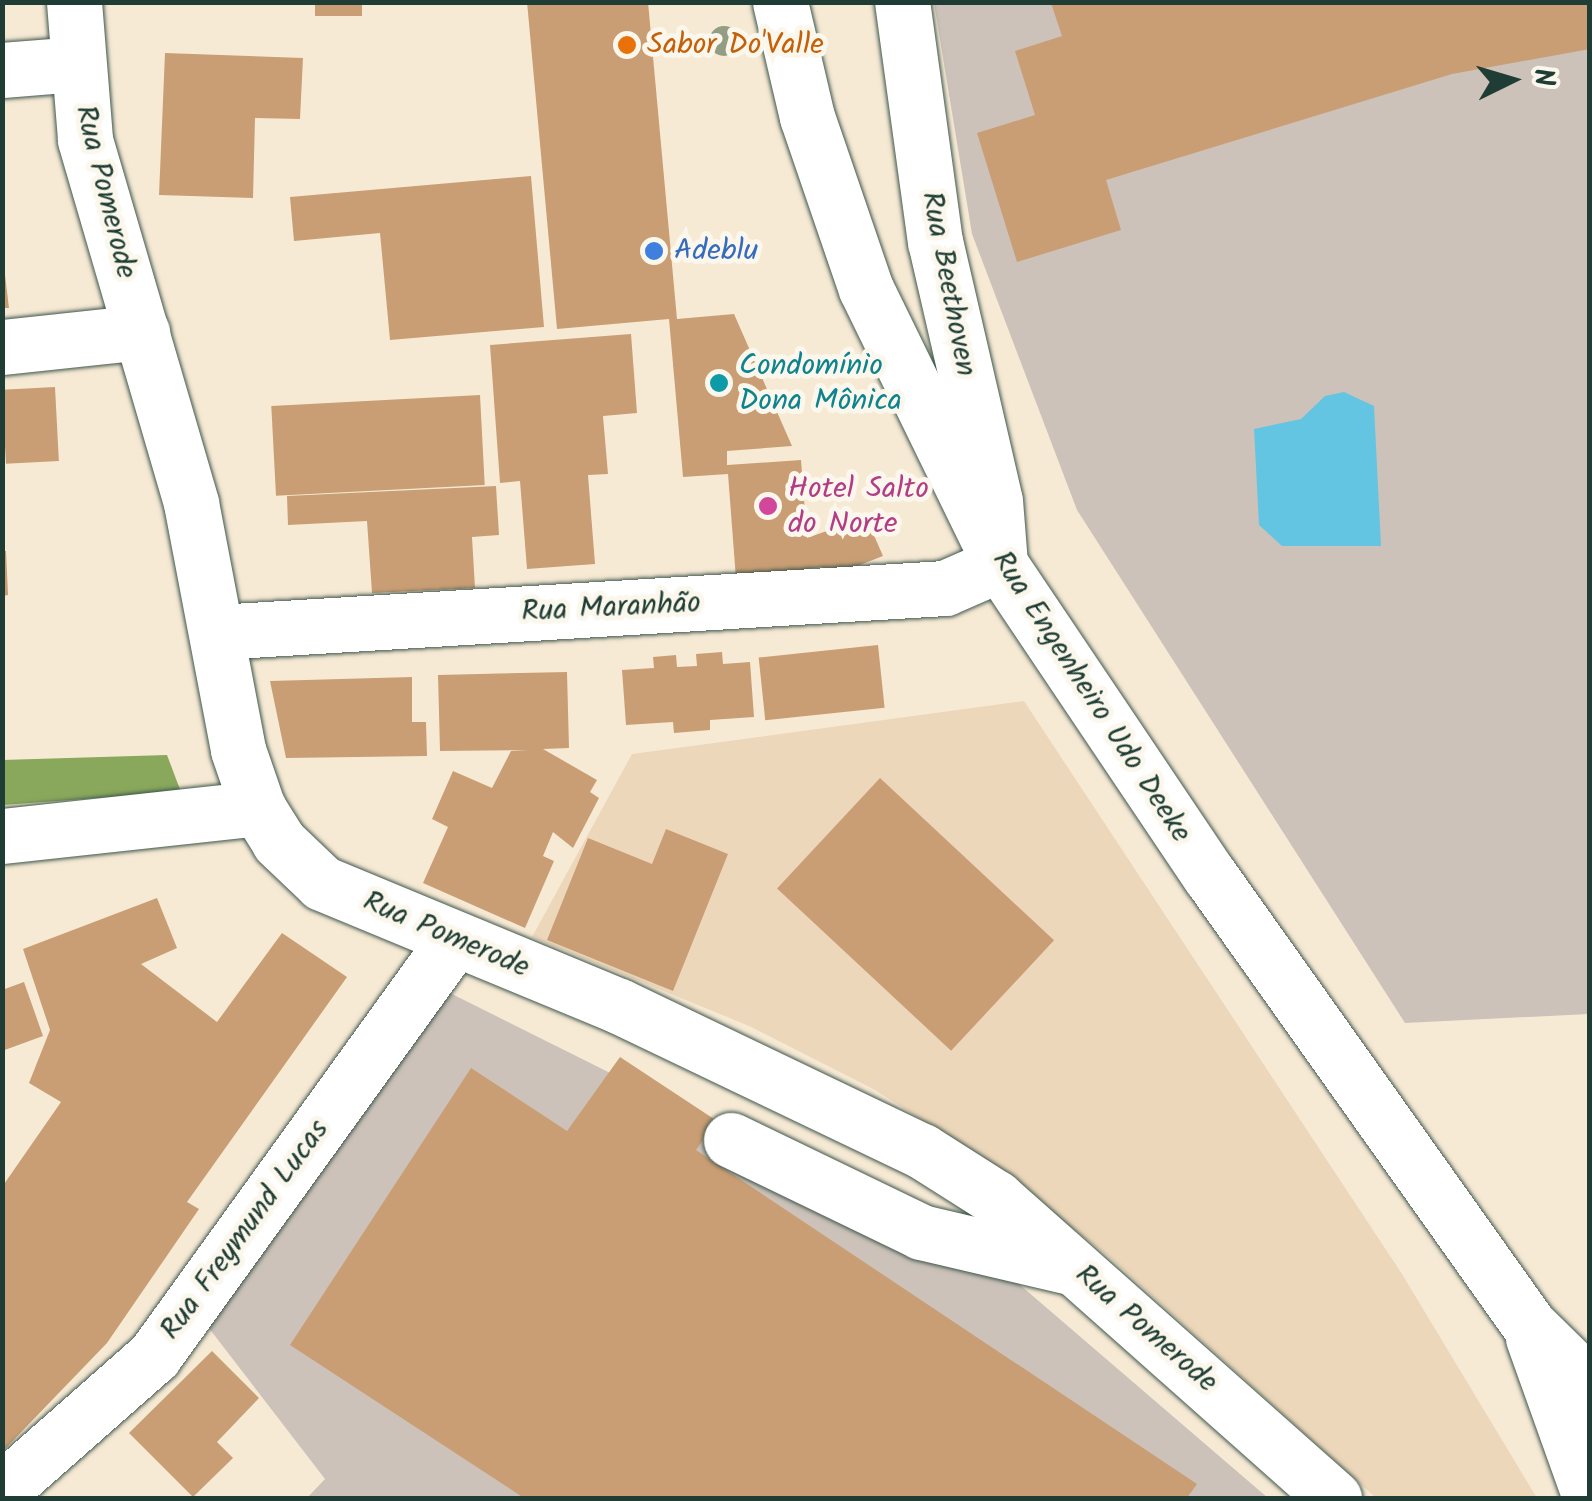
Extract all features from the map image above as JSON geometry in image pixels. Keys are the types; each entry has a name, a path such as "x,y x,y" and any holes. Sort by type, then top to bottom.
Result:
{"street":[{"name":"Rua Pomerode","path":"74,2 85,140 191,503 238,750 258,808 279,842 322,883 619,1006 922,1151 996,1198 1334,1498"},
{"name":"Rua Engenheiro Udo Deeke","path":"780,2 807,117 866,290 1000,564 1210,876 1529,1325 1590,1385"},
{"name":"Rua Beethoven","path":"902,2 935,242 988,468 1000,564"},
{"path":"2,70 76,64"},
{"path":"2,346 142,332"},
{"name":"Rua Maranhão","path":"218,632 945,588 1000,564"},
{"path":"2,836 258,808"},
{"name":"Rua Freymund Lucas","path":"2,1490 154,1356 454,940"},
{"path":"731,1140 920,1232 1078,1269"},
{"name":"Rua Engenheiro Udo Deeke","path":"1529,1325 1590,1496"}],"shaded area":[{"path":"934,3 1589,3 1589,1014 1405,1023 1077,510 972,234"},
{"path":"1024,701 1402,1274 1537,1498 1376,1498 1108,1256 991,1164 875,1090 749,1026 532,937 632,754"},
{"path":"444,990 999,1267 1268,1498 307,1498 325,1479 205,1323"}],"green space":[{"path":"167,755 181,792 3,805 2,760"}],"water":[{"path":"1344,392 1374,406 1381,546 1282,546 1259,525 1254,429 1301,419 1325,396"}],"building":[{"path":"315,2 362,2 362,16 315,16"},
{"path":"527,2 648,2 677,319 734,314 792,446 727,451 727,465 801,460 807,538 866,517 883,556 829,577 822,567 736,579 728,474 683,477 669,319 557,329"},
{"path":"1051,3 1590,3 1590,49 1452,74 1106,180 1121,230 1017,262 977,133 1035,115 1015,51 1062,36"},
{"path":"165,53 303,58 300,119 255,118 253,198 159,195"},
{"path":"531,176 544,327 390,340 380,233 294,241 290,197"},
{"path":"2,250 9,308 2,308"},
{"path":"631,334 637,413 603,416 608,474 588,475 595,564 527,569 520,481 500,483 490,345"},
{"path":"55,387 59,461 6,464 2,390"},
{"path":"480,395 485,485 276,496 271,406"},
{"path":"496,486 499,535 472,537 475,588 372,593 367,521 288,525 287,496"},
{"path":"2,551 6,551 8,595 2,596"},
{"path":"878,645 885,708 765,720 759,658"},
{"path":"722,652 723,664 750,662 754,717 710,720 710,730 674,733 673,722 626,725 622,670 654,668 653,657 676,655 677,667 697,666 696,654"},
{"path":"567,672 569,748 543,749 597,780 590,792 599,798 573,848 553,832 543,856 554,861 525,928 423,883 448,827 432,819 453,771 492,788 511,751 528,750 440,751 438,675"},
{"path":"412,677 412,722 426,722 427,756 286,758 270,681"},
{"path":"880,778 1054,940 951,1051 777,888"},
{"path":"666,829 728,854 673,991 547,940 588,838 652,864"},
{"path":"157,898 177,948 141,964 217,1022 282,933 347,977 187,1202 199,1209 107,1343 2,1452 2,1187 61,1102 29,1083 50,1030 23,949"},
{"path":"24,982 43,1036 2,1051 2,990"},
{"path":"620,1057 717,1121 696,1150 1197,1484 1187,1498 524,1498 290,1345 471,1068 567,1131"},
{"path":"212,1351 259,1398 217,1442 233,1458 193,1497 129,1433"}],"place":[{"name":"Sabor Do'Valle","path":"627,45"},
{"name":"Adeblu","path":"654,251"},
{"name":"Condomínio Dona Mônica","path":"719,383"},
{"name":"Hotel Salto do Norte","path":"768,506"}]}
